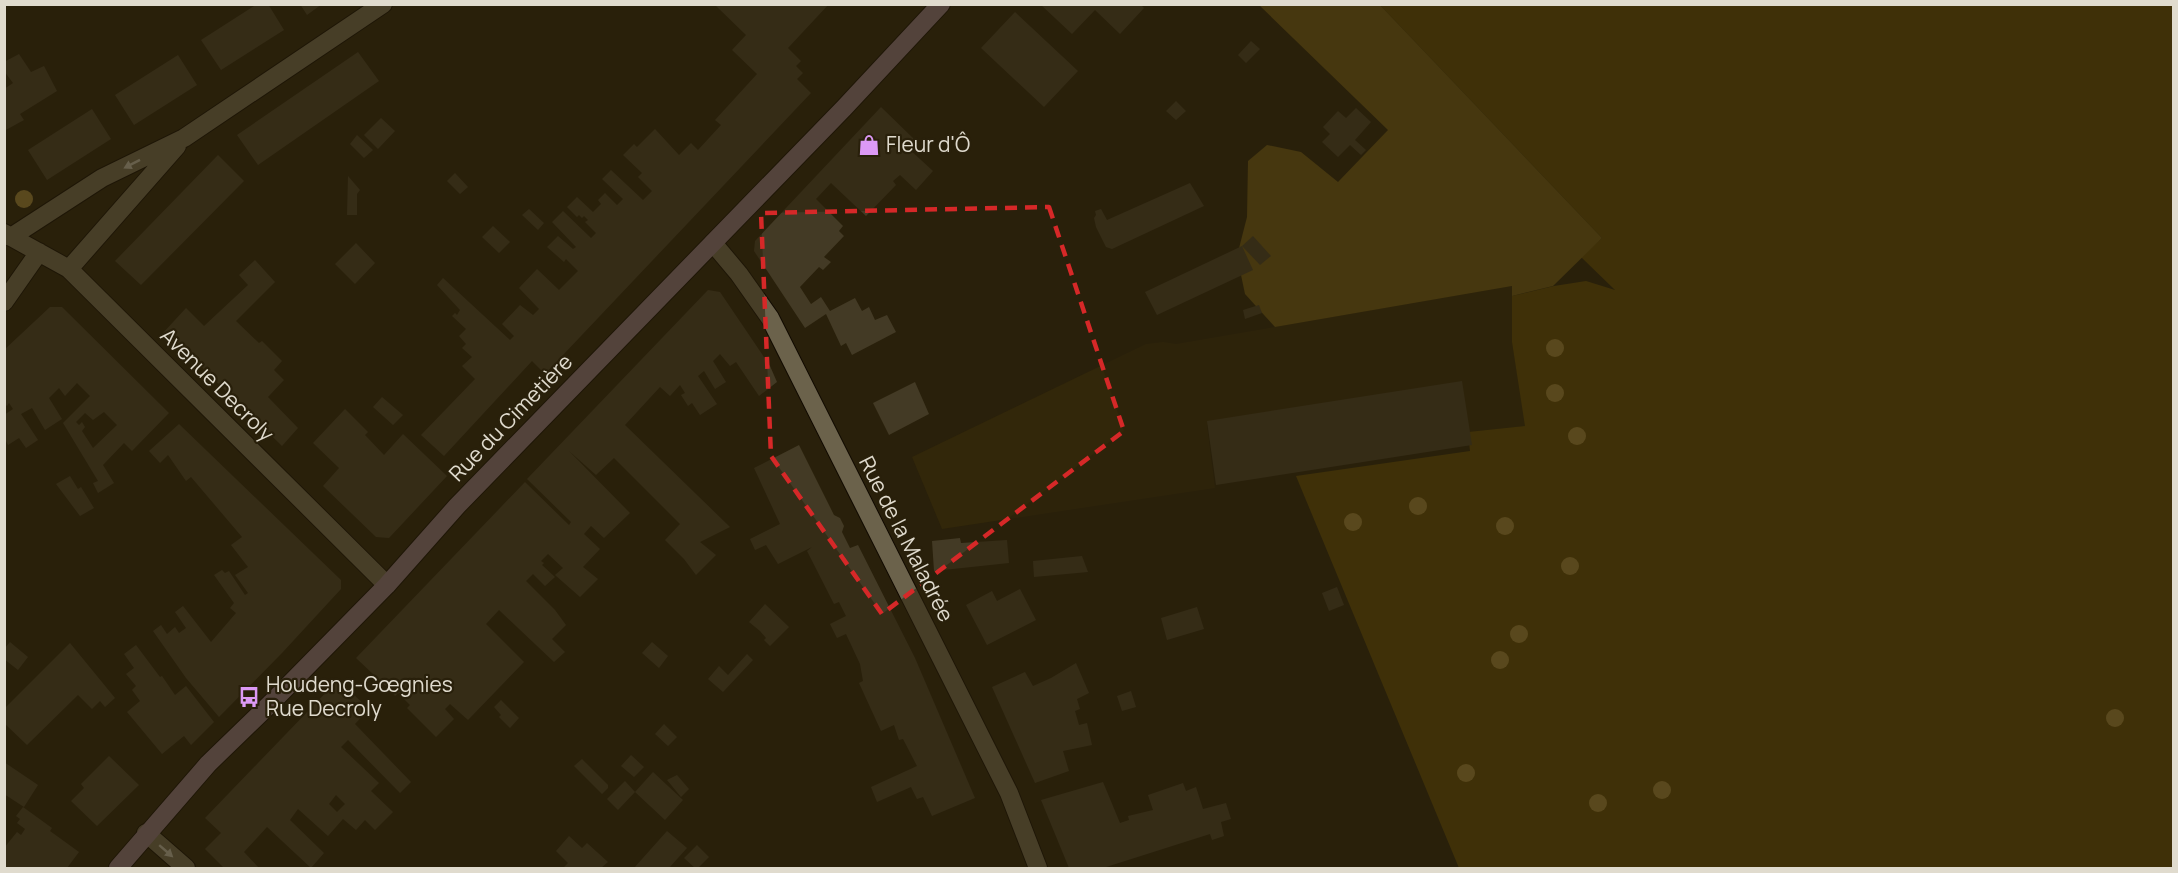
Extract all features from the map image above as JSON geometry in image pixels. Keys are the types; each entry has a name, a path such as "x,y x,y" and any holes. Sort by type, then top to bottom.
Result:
{"street":[{"path":"8,235 102,178 184,138 383,4"},
{"name":"Rue du Cimetière","path":"118,868 208,764 387,585 457,506 844,108 941,4"},
{"path":"69,269 184,138"},
{"name":"Avenue Decroly","path":"8,235 69,269 387,585"},
{"name":"Rue de la Maladrée","path":"713,243 739,274 770,318 1009,793 1038,868"},
{"path":"4,302 39,252"},
{"path":"146,834 186,868"}],"highlighted area":[{"path":"1049,207 1124,431 882,614 771,456 761,213"}],"shaded area":[{"path":"1259,5 1380,5 1602,238 1553,286 1512,296 1512,286 1275,327 1245,294 1237,256 1247,217 1248,161 1267,145 1301,152 1338,182 1388,130"},
{"path":"1380,5 2173,5 2173,868 1459,868 1296,476 1470,451 1468,432 1525,426 1512,342 1512,296 1586,281 1615,290 1581,257 1602,238"},
{"path":"1512,286 1512,342 1526,426 1468,432 1461,387 1207,425 1215,488 942,529 912,457 1146,344 1163,342 1176,344"}],"building":[{"path":"257,4 268,4 284,30 221,70 201,40"},
{"path":"300,4 322,4 307,15"},
{"path":"714,4 829,4 788,48 801,61 796,66 803,73 797,79 811,93 545,374 532,361 444,456 421,435 475,379 462,366 472,357 462,348 466,344 459,336 466,329 452,316 455,313 457,315 460,310 437,285 443,278 510,340 514,336 502,324 520,305 533,315 539,309 519,288 537,269 559,290 578,271 566,259 564,262 547,247 558,236 573,249 576,247 552,222 563,211 591,238 596,233 585,222 588,220 584,216 577,217 567,207 577,197 593,212 601,204 598,200 605,193 617,205 623,199 602,179 611,170 643,200 652,191 638,177 642,173 623,155 634,144 637,147 655,129 679,155 691,143 698,150 721,125 715,120 757,74 732,50 746,35"},
{"path":"1040,4 1140,4 1144,8 1120,34 1095,10 1072,34"},
{"path":"1015,12 1078,71 1044,107 981,48"},
{"path":"1251,41 1260,49 1246,63 1238,55"},
{"path":"358,52 379,81 258,165 237,135"},
{"path":"19,54 31,72 44,66 57,91 20,114 24,120 4,131 4,89 13,83 4,71 4,62"},
{"path":"178,55 197,85 134,125 115,95"},
{"path":"1176,101 1186,111 1176,120 1166,111"},
{"path":"881,107 916,141 909,149 933,171 916,190 900,175 893,181 896,185 866,216 831,183 816,199 843,226 839,231 844,236 824,257 831,262 823,270 819,267 800,287 811,304 821,297 830,311 855,298 862,311 869,307 875,320 887,315 896,332 852,355 846,343 841,346 826,314 805,328 754,251 755,241"},
{"path":"1356,108 1371,122 1355,140 1366,150 1361,155 1350,145 1338,157 1322,142 1330,134 1323,127 1338,111 1346,118"},
{"path":"92,109 111,139 47,180 28,150"},
{"path":"381,118 395,131 378,149 364,135"},
{"path":"357,135 373,150 364,158 350,144"},
{"path":"218,155 244,181 141,285 115,261"},
{"path":"455,173 468,187 460,194 447,181"},
{"path":"348,176 360,190 357,194 357,215 347,215"},
{"path":"1190,183 1204,206 1112,249 1106,247 1096,227 1095,211 1101,209 1107,220"},
{"path":"529,209 544,223 538,230 522,215"},
{"path":"493,226 510,242 499,253 482,237"},
{"path":"1253,236 1271,256 1260,265 1242,246"},
{"path":"356,243 375,263 355,284 335,264"},
{"path":"1242,246 1253,270 1157,315 1145,292"},
{"path":"255,260 275,282 236,321 259,343 262,341 282,361 274,370 284,380 268,397 298,428 282,446 178,344 163,333 186,308 204,326 248,285 239,275"},
{"path":"708,290 720,292 770,366 777,382 759,396 736,362 730,366 720,354 713,361 726,382 715,389 704,371 698,376 717,404 700,415 692,403 688,406 681,395 685,393 680,385 670,396 660,387 625,425 730,527 700,542 716,555 696,575 665,540 680,524 614,458 596,475 569,451 630,513 604,538 591,526 584,534 600,549 583,567 598,579 580,597 555,575 563,568 548,554 541,561 544,563 542,565 555,577 545,586 533,574 526,581 555,610 566,625 552,639 565,652 554,662 499,610 486,624 524,662 468,720 450,704 445,709 454,719 436,737 407,708 410,705 398,693 395,696 356,658 525,482 569,525 571,522 527,479"},
{"path":"1259,305 1262,313 1245,319 1243,310"},
{"path":"50,307 62,307 169,413 132,451 124,443 103,465 114,483 98,493 93,483 98,481 63,423 90,396 77,383 65,396 59,388 49,398 62,419 45,430 32,408 21,414 38,440 26,448 19,438 8,445 4,437 4,415 13,409 9,403 7,406 4,403 4,350","holes":["104,412 117,425 93,448 82,431 85,427 82,422 79,425 76,422 85,413 93,420"]},
{"path":"1462,381 1472,445 1216,485 1207,421"},
{"path":"915,382 929,414 889,435 873,403"},
{"path":"382,397 403,415 393,425 373,407"},
{"path":"345,409 368,432 365,435 384,455 403,434 447,476 389,538 376,537 323,486 339,468 313,443"},
{"path":"179,424 341,580 341,589 219,717 186,678 153,631 161,625 167,634 175,627 179,633 186,628 175,612 183,606 211,642 236,613 230,608 234,603 214,575 222,570 225,573 229,571 245,595 248,593 235,575 248,567 231,545 242,537 191,477 186,481 168,455 160,463 149,451"},
{"path":"799,445 834,515 840,518 844,526 842,532 850,548 858,545 915,658 975,798 932,816 923,797 917,799 911,787 877,802 871,787 917,766 903,739 899,740 894,725 881,731 859,683 863,681 860,664 846,634 837,638 830,624 846,616 839,602 834,604 807,551 812,547 778,564 766,545 755,550 750,539 780,524 754,468"},
{"path":"70,476 78,489 81,487 94,508 80,516 56,484"},
{"path":"960,538 961,543 1007,540 1009,563 934,571 932,541"},
{"path":"1082,556 1088,572 1034,577 1033,561"},
{"path":"1337,587 1344,605 1329,611 1322,593"},
{"path":"1020,589 1036,620 987,645 966,605 992,591 997,601"},
{"path":"765,604 789,627 770,646 760,631 749,622"},
{"path":"1197,607 1204,629 1167,640 1161,618"},
{"path":"10,642 28,657 18,670 4,659 4,649"},
{"path":"652,642 668,656 659,668 642,653"},
{"path":"70,643 115,698 105,707 100,701 92,709 78,695 27,745 4,723 4,709"},
{"path":"136,645 175,695 186,686 214,722 191,745 184,736 162,754 127,712 140,701 132,690 136,686 126,674 134,668 124,654"},
{"path":"747,654 753,660 723,692 708,679 719,666 728,675"},
{"path":"1076,663 1089,693 1077,699 1080,709 1075,711 1079,725 1087,723 1092,745 1063,751 1069,771 1035,783 992,687 1025,672 1033,686"},
{"path":"338,680 369,709 355,724 411,782 400,793 348,740 341,747 379,783 371,791 393,812 375,830 365,820 356,830 343,819 328,836 298,809 290,820 324,853 311,868 267,827 244,852 259,868 224,868 205,849 221,833 205,818","holes":["336,795 345,804 337,812 329,804"]},
{"path":"1131,691 1136,707 1122,711 1117,696"},
{"path":"501,700 519,718 510,728 499,717 501,715 494,707"},
{"path":"664,724 677,737 668,746 655,734"},
{"path":"631,755 644,767 634,777 621,766"},
{"path":"109,756 139,785 97,826 71,801 84,788 81,784"},
{"path":"582,759 608,785 602,794 574,766"},
{"path":"4,762 38,785 24,807 4,794"},
{"path":"653,772 683,800 665,820 635,792"},
{"path":"677,775 689,789 681,797 667,780"},
{"path":"625,781 635,792 618,810 607,799"},
{"path":"1103,782 1120,823 1129,820 1128,816 1153,810 1148,795 1183,783 1186,791 1196,787 1203,809 1226,803 1231,819 1221,822 1224,836 1212,840 1210,834 1103,868 1069,868 1041,800"},
{"path":"23,807 79,852 67,868 4,868 4,848 17,832 21,835 25,829 17,823 20,819 16,816"},
{"path":"667,831 687,848 669,868 634,868"},
{"path":"569,836 582,848 587,843 608,862 601,868 563,868 568,863 556,851"},
{"path":"697,845 709,857 698,868 695,868 684,858"}],"place":[{"name":"Fleur d'Ô","path":"869,145"},
{"name":"Houdeng-Gœgnies Rue Decroly","path":"249,697"}]}
